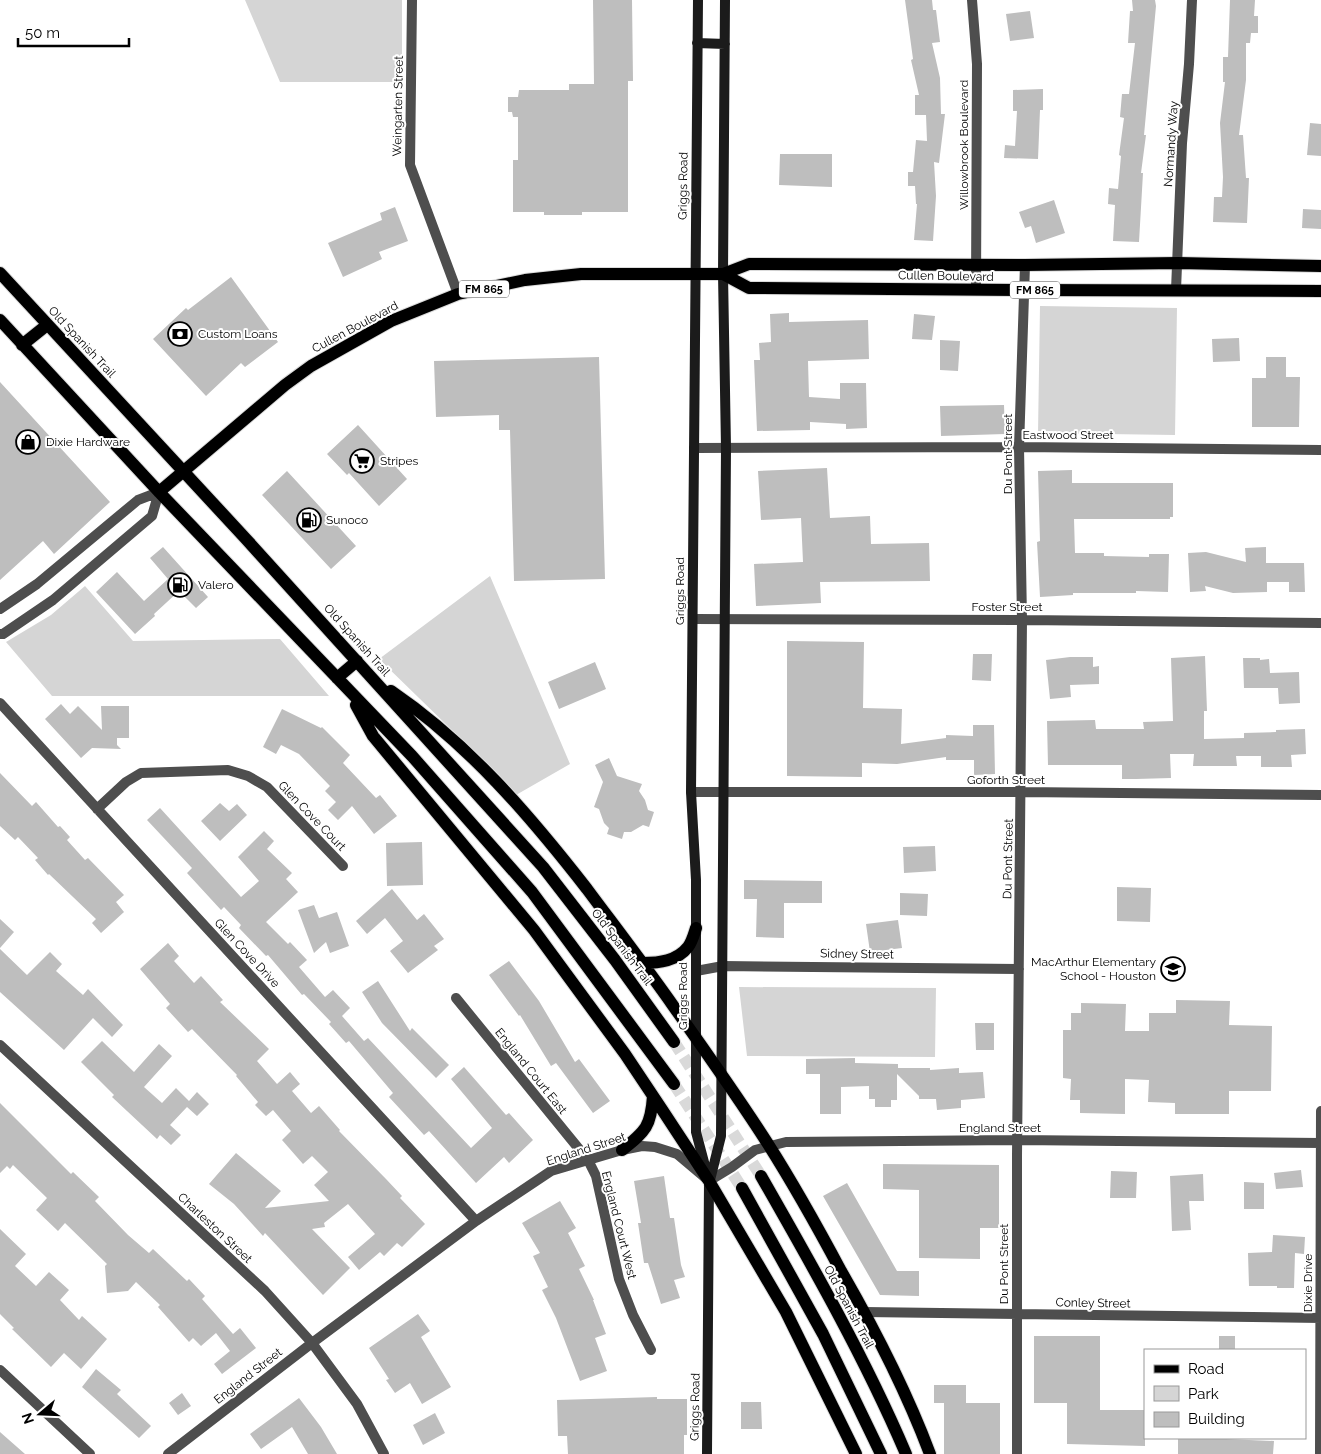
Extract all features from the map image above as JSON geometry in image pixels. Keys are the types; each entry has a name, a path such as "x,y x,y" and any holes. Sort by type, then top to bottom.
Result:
{"main road":[{"name":"Griggs Road","path":"698,0 691,792 696,928 696,1132 709,1181 707,1454"},
{"name":"Griggs Road","path":"709,1181 722,1136 726,620 723,274 725,0"},
{"path":"697,43 725,44"},
{"name":"Cullen Boulevard","path":"159,492 285,384 311,366 391,321 458,294 525,280 581,274 723,274 749,264 1025,265 1178,263 1321,266"},
{"name":"Old Spanish Trail","path":"0,273 184,471 543,866 615,960 674,1042"},
{"name":"Cullen Boulevard","path":"723,274 749,288 1321,291"},
{"path":"0,320 159,492 412,756 532,892 674,1084"},
{"path":"22,345 47,324"},
{"path":"337,678 357,661"},
{"path":"374,680 411,705 441,729 507,792 558,852 643,963 722,1074 769,1146 864,1312 913,1410 930,1454"},
{"path":"347,690 373,736 534,930 653,1096 709,1181 786,1312 856,1454"},
{"path":"643,963 658,963 676,956 688,947 696,928"},
{"path":"622,1150 640,1136 649,1122 653,1096"},
{"name":"Old Spanish Trail","path":"762,1176 821,1282 885,1404 906,1454"},
{"path":"742,1188 822,1334 881,1454"}],"street":[{"name":"Weingarten Street","path":"412,0 410,165 458,294"},
{"name":"Willowbrook Boulevard","path":"972,0 977,64 976,290"},
{"name":"Normandy Way","path":"1176,290 1182,143 1192,0"},
{"name":"Du Pont Street","path":"1017,1454 1017,1140 1022,620 1019,447 1025,265"},
{"name":"Eastwood Street","path":"694,448 1019,447 1321,450"},
{"name":"Cullen Boulevard","path":"0,609 37,584 138,500 159,492"},
{"path":"0,634 3,634 53,600 152,516 159,492"},
{"name":"Foster Street","path":"693,620 1022,620 1321,623"},
{"name":"Glen Cove Drive","path":"0,703 476,1221"},
{"name":"Glen Cove Court","path":"97,809 126,782 141,773 228,770 248,776 267,787 344,866"},
{"name":"Goforth Street","path":"691,792 1021,792 1321,795"},
{"name":"Sidney Street","path":"696,971 723,966 1019,968"},
{"name":"England Court East","path":"456,998 588,1160"},
{"name":"Charleston Street","path":"0,1045 265,1291 312,1343 357,1404 384,1454"},
{"name":"Dixie Drive","path":"1320,1454 1321,1111"},
{"name":"England Street","path":"168,1454 312,1343 476,1221 551,1171 622,1150 642,1146 655,1146 677,1154 709,1181 755,1150 786,1142 1017,1140 1321,1143"},
{"name":"England Court West","path":"588,1160 596,1176 619,1279 633,1316 651,1350"},
{"name":"Conley Street","path":"864,1312 1321,1318"},
{"path":"0,1370 90,1454"}],"green space":[{"path":"245,0 402,0 402,82 280,82"},
{"path":"1040,306 1177,308 1175,435 1038,433"},
{"path":"490,576 570,764 516,795 498,775 379,659"},
{"path":"85,586 133,641 280,639 329,696 52,696 6,642 51,615"},
{"path":"739,987 936,988 935,1057 747,1056"}],"building":[{"path":"593,0 632,0 633,81 628,81 628,212 582,212 582,215 544,215 544,212 513,212 513,160 518,160 518,117 513,117 512,112 508,112 508,97 518,97 519,90 569,90 569,84 594,84"},
{"path":"905,0 932,0 933,10 936,10 940,42 932,43 940,78 941,114 945,114 939,163 934,162 936,196 933,241 914,240 917,204 915,186 908,186 908,172 913,172 916,140 927,141 926,115 915,115 915,95 919,95 911,60 913,59"},
{"path":"1132,0 1155,0 1156,6 1144,135 1146,135 1141,173 1143,173 1139,242 1113,241 1115,205 1108,204 1109,188 1118,189 1121,156 1119,155 1124,118 1120,117 1122,94 1129,94 1135,43 1128,43 1130,11 1133,11"},
{"path":"1230,0 1255,0 1254,16 1258,16 1258,33 1251,33 1250,43 1246,43 1246,80 1239,135 1243,135 1246,178 1249,178 1247,223 1213,222 1214,197 1222,197 1223,177 1220,123 1225,82 1223,82 1223,57 1228,57"},
{"path":"1030,11 1034,38 1010,41 1006,14"},
{"path":"1043,89 1038,159 1004,158 1005,145 1015,146 1017,111 1013,111 1013,90"},
{"path":"1310,123 1321,124 1321,156 1307,155"},
{"path":"780,154 832,154 832,187 779,185"},
{"path":"1054,200 1065,233 1036,243 1031,226 1025,228 1019,212"},
{"path":"395,207 408,241 379,252 382,259 343,277 328,243 382,220 380,213"},
{"path":"1303,209 1321,210 1321,229 1302,228"},
{"path":"231,277 278,342 245,367 241,363 206,396 153,339 186,308 188,310"},
{"path":"789,313 789,322 868,320 869,359 808,361 809,397 840,399 840,383 866,383 867,428 846,429 846,424 810,422 810,430 757,431 754,360 760,360 759,343 771,342 770,314"},
{"path":"914,314 935,316 932,340 912,339"},
{"path":"1239,338 1240,361 1213,362 1212,339"},
{"path":"940,340 960,341 958,371 940,370"},
{"path":"599,357 605,579 514,581 510,430 499,430 499,415 436,417 434,361"},
{"path":"1266,357 1286,357 1286,377 1300,377 1299,427 1252,427 1252,378 1266,378"},
{"name":"Dixie Hardware","path":"0,382 110,502 54,554 43,541 0,580"},
{"path":"1004,405 1005,434 941,436 940,406"},
{"name":"Stripes","path":"358,425 407,479 379,506 349,473 347,475 327,454"},
{"path":"827,468 830,518 870,516 871,544 929,543 930,581 820,582 821,603 756,606 754,564 803,562 801,518 761,520 758,471"},
{"path":"1072,470 1072,483 1173,483 1173,517 1170,517 1170,519 1074,519 1075,553 1104,553 1104,556 1149,557 1149,554 1169,554 1168,592 1073,593 1073,595 1040,597 1037,542 1040,541 1038,471"},
{"name":"Sunoco","path":"287,471 356,546 331,569 262,495"},
{"path":"163,547 208,597 196,608 179,591 135,634 96,592 117,572 144,601 168,579 150,558"},
{"path":"1266,547 1266,563 1304,563 1305,592 1289,592 1289,582 1267,582 1267,592 1233,593 1205,586 1206,591 1190,592 1188,553 1206,552 1246,562 1245,548"},
{"path":"787,641 864,642 863,708 902,709 901,744 946,738 946,735 973,736 973,725 994,725 995,774 974,775 974,760 946,760 946,757 897,764 862,763 862,777 787,776"},
{"path":"973,654 992,654 991,681 972,680"},
{"path":"1205,656 1207,711 1204,711 1204,739 1244,738 1244,733 1305,729 1306,754 1291,755 1292,767 1261,767 1261,756 1236,756 1237,766 1193,766 1194,754 1170,754 1171,778 1122,779 1122,765 1048,765 1047,721 1095,720 1096,729 1144,729 1143,722 1173,721 1171,658"},
{"path":"1093,657 1093,667 1099,666 1099,684 1070,685 1071,697 1050,699 1046,660"},
{"path":"1243,658 1269,659 1270,673 1299,672 1300,703 1279,704 1278,688 1244,688"},
{"path":"595,662 606,689 559,709 548,682"},
{"path":"61,704 70,714 78,706 102,730 101,706 129,706 129,738 117,738 117,745 121,749 92,748 81,758 45,719"},
{"path":"282,709 322,727 350,755 343,763 376,798 380,795 397,816 374,834 352,806 338,820 328,810 336,802 325,791 330,786 299,754 281,745 276,754 263,747"},
{"path":"609,758 617,776 642,784 639,791 645,800 648,810 654,812 649,827 643,825 631,832 624,832 622,839 607,834 609,828 604,823 599,809 594,807 603,782 595,765"},
{"path":"0,773 32,806 36,802 58,827 60,826 70,837 67,840 85,860 88,858 124,895 116,902 124,912 101,933 92,923 96,919 48,875 35,860 38,858 18,837 15,840 0,826"},
{"path":"220,803 229,811 237,804 247,815 220,841 201,821"},
{"path":"160,808 241,897 259,881 238,857 264,831 274,841 267,849 292,873 286,879 298,892 266,922 288,944 290,942 307,960 299,967 325,997 333,990 350,1008 342,1016 364,1041 368,1038 471,1148 492,1128 451,1079 464,1067 506,1115 509,1113 533,1140 509,1163 504,1157 476,1183 429,1131 424,1135 389,1097 393,1093 349,1041 346,1043 329,1024 331,1022 304,994 302,995 268,955 266,956 239,928 241,925 224,907 221,910 187,873 192,868 147,820"},
{"path":"422,842 423,885 387,886 386,843"},
{"path":"935,846 936,871 904,873 903,847"},
{"path":"744,880 822,881 822,903 784,903 784,938 756,937 757,899 744,899"},
{"path":"1117,887 1151,888 1150,922 1117,921"},
{"path":"392,889 417,920 424,914 444,939 434,946 438,950 408,973 390,951 403,941 385,918 367,934 356,921"},
{"path":"900,893 928,894 927,916 900,915"},
{"path":"314,905 319,918 337,912 349,946 330,953 326,942 314,953 298,910"},
{"path":"0,919 14,932 0,948"},
{"path":"898,920 902,948 870,952 866,924"},
{"path":"168,943 179,956 174,961 194,983 201,976 223,1000 220,1002 269,1049 257,1061 277,1084 290,1072 300,1084 292,1091 311,1113 319,1106 339,1131 402,1196 400,1198 425,1224 402,1247 397,1243 384,1256 380,1252 359,1270 348,1257 375,1234 348,1204 324,1223 325,1227 312,1229 350,1268 323,1295 265,1233 263,1236 234,1204 209,1184 236,1153 281,1191 265,1208 329,1201 314,1185 328,1172 312,1156 303,1164 282,1140 291,1131 273,1110 266,1116 255,1105 258,1102 237,1075 192,1029 188,1032 166,1008 170,1004 140,969"},
{"path":"0,949 27,975 50,952 62,964 56,971 83,995 88,989 123,1025 112,1037 93,1018 64,1050 0,992"},
{"path":"509,961 539,1001 575,1062 579,1059 610,1101 593,1113 556,1063 551,1066 520,1015 489,975"},
{"path":"378,981 410,1031 412,1028 449,1065 436,1078 382,1023 362,992"},
{"path":"1176,1000 1230,1001 1229,1025 1272,1026 1271,1091 1229,1091 1229,1114 1175,1114 1175,1103 1148,1102 1149,1080 1125,1079 1125,1114 1080,1113 1080,1100 1070,1100 1071,1079 1063,1078 1063,1030 1071,1030 1071,1013 1081,1013 1081,1003 1126,1004 1125,1031 1149,1031 1149,1013 1176,1013"},
{"path":"975,1023 994,1023 994,1050 976,1050"},
{"path":"102,1041 134,1072 159,1044 172,1056 144,1087 162,1103 176,1088 189,1101 197,1092 209,1104 197,1116 187,1107 170,1125 181,1135 171,1145 160,1135 157,1139 112,1097 114,1095 81,1062"},
{"path":"855,1058 855,1063 898,1064 898,1068 930,1068 930,1070 959,1068 959,1073 983,1072 985,1098 961,1100 961,1108 937,1110 936,1099 919,1099 919,1096 897,1074 897,1100 891,1100 891,1107 875,1107 875,1099 869,1099 869,1086 841,1087 841,1114 820,1114 820,1074 806,1074 806,1059"},
{"path":"0,1103 71,1174 73,1172 99,1197 95,1201 128,1235 149,1253 153,1249 187,1281 189,1279 205,1296 202,1299 233,1334 240,1328 256,1348 222,1374 214,1364 230,1351 216,1333 201,1346 193,1338 189,1342 158,1307 160,1305 136,1282 128,1291 107,1293 105,1266 107,1264 65,1223 58,1231 36,1210 47,1198 13,1165 10,1169 7,1166 0,1173"},
{"path":"883,1164 999,1165 999,1228 980,1228 980,1259 919,1258 919,1190 883,1189"},
{"path":"1301,1170 1303,1187 1276,1189 1274,1173"},
{"path":"1111,1171 1137,1172 1136,1198 1110,1198"},
{"path":"1203,1174 1204,1201 1189,1201 1191,1230 1172,1231 1170,1176"},
{"path":"664,1176 670,1218 674,1218 681,1265 685,1277 674,1280 680,1298 661,1304 648,1263 644,1263 638,1223 641,1223 634,1181"},
{"path":"1244,1182 1264,1183 1264,1209 1244,1209"},
{"path":"847,1183 897,1271 919,1271 919,1296 880,1295 823,1196"},
{"path":"560,1201 576,1228 568,1233 585,1266 579,1269 594,1300 606,1334 595,1338 607,1371 580,1381 556,1318 542,1290 548,1287 533,1256 540,1253 522,1223"},
{"path":"0,1229 26,1254 15,1266 36,1286 49,1272 69,1290 60,1300 79,1320 82,1316 107,1339 81,1369 64,1353 51,1367 12,1329 14,1328 0,1314"},
{"path":"1273,1235 1305,1237 1304,1254 1295,1253 1294,1288 1249,1286 1248,1253 1272,1252"},
{"path":"418,1314 430,1331 421,1337 451,1387 422,1404 410,1383 395,1393 386,1380 389,1379 369,1348"},
{"path":"1034,1336 1100,1336 1100,1410 1144,1410 1145,1446 1067,1444 1067,1403 1034,1403"},
{"path":"1219,1336 1235,1336 1235,1349 1219,1349"},
{"path":"96,1369 121,1390 117,1394 151,1426 139,1438 82,1387"},
{"path":"934,1385 966,1385 966,1403 1000,1403 1000,1454 944,1454 944,1403 934,1403"},
{"path":"182,1393 191,1406 178,1415 169,1403"},
{"path":"657,1397 657,1399 687,1399 687,1435 684,1435 684,1454 568,1454 567,1436 558,1436 557,1400"},
{"path":"299,1398 321,1427 337,1454 308,1454 292,1427 261,1449 250,1434"},
{"path":"741,1402 761,1402 762,1429 741,1429"},
{"path":"435,1413 445,1433 423,1445 413,1425"},
{"path":"0,1432 25,1454 0,1454"},
{"path":"1178,1439 1274,1441 1273,1454 1178,1454"}],"tunnel":[{"path":"674,1042 761,1176"},
{"path":"674,1084 742,1188"}],"place":[{"name":"Custom Loans","path":"180,334"},
{"name":"Dixie Hardware","path":"28,442"},
{"name":"Stripes","path":"362,461"},
{"name":"Sunoco","path":"309,520"},
{"name":"Valero","path":"180,585"},
{"name":"MacArthur Elementary School - Houston","path":"1173,969"}]}
